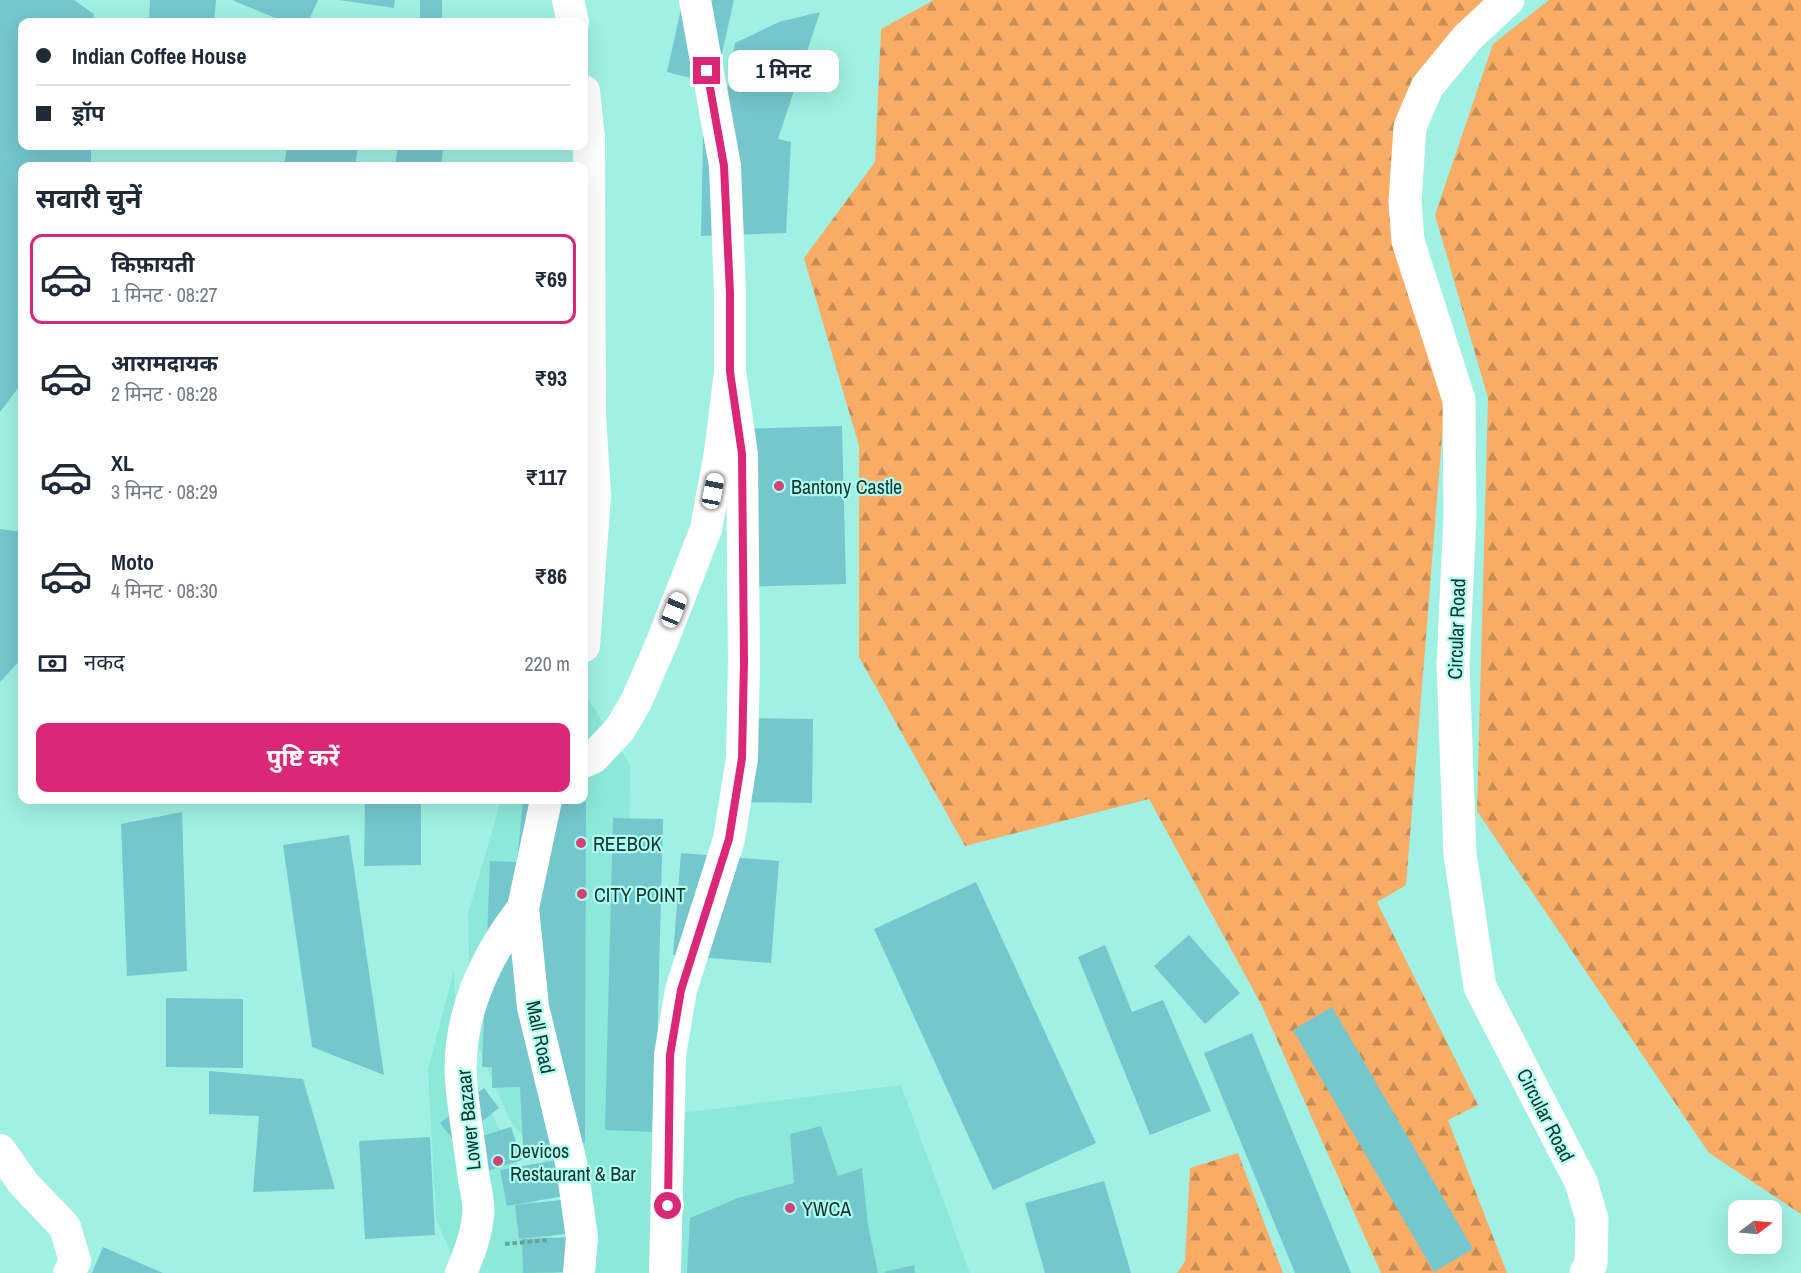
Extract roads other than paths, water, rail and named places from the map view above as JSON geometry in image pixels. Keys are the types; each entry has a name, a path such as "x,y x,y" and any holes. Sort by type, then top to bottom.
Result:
{"main road":[{"name":"Circular Road","path":"1508,0 1467,38 1427,87 1410,127 1405,201 1408,241 1460,400 1460,516 1454,666 1460,854 1480,987 1581,1182 1592,1219 1591,1263 1586,1273"}],"street":[{"path":"568,0 572,18"},
{"path":"588,760 593,758 620,729 636,702 662,642 706,530 720,452 730,372 730,293 724,166 695,0"},
{"path":"588,129 590,413 595,496 588,591"},
{"path":"665,1273 670,1055 681,990 729,839 742,758 744,650 742,454 730,372"},
{"name":"Mall Road","path":"545,804 523,908 533,1007 572,1167 582,1237 579,1273"},
{"name":"Lower Bazaar","path":"466,1260 479,1214 461,1078 464,1035 471,1003 486,964 501,936 523,908"},
{"path":"0,1150 23,1183 65,1227 75,1261 69,1273"}],"place":[{"name":"Bantony Castle","path":"779,486"},
{"name":"REEBOK","path":"581,843"},
{"name":"CITY POINT","path":"582,894"},
{"name":"Devicos Restaurant & Bar","path":"498,1161"},
{"name":"YWCA","path":"790,1208"}]}
